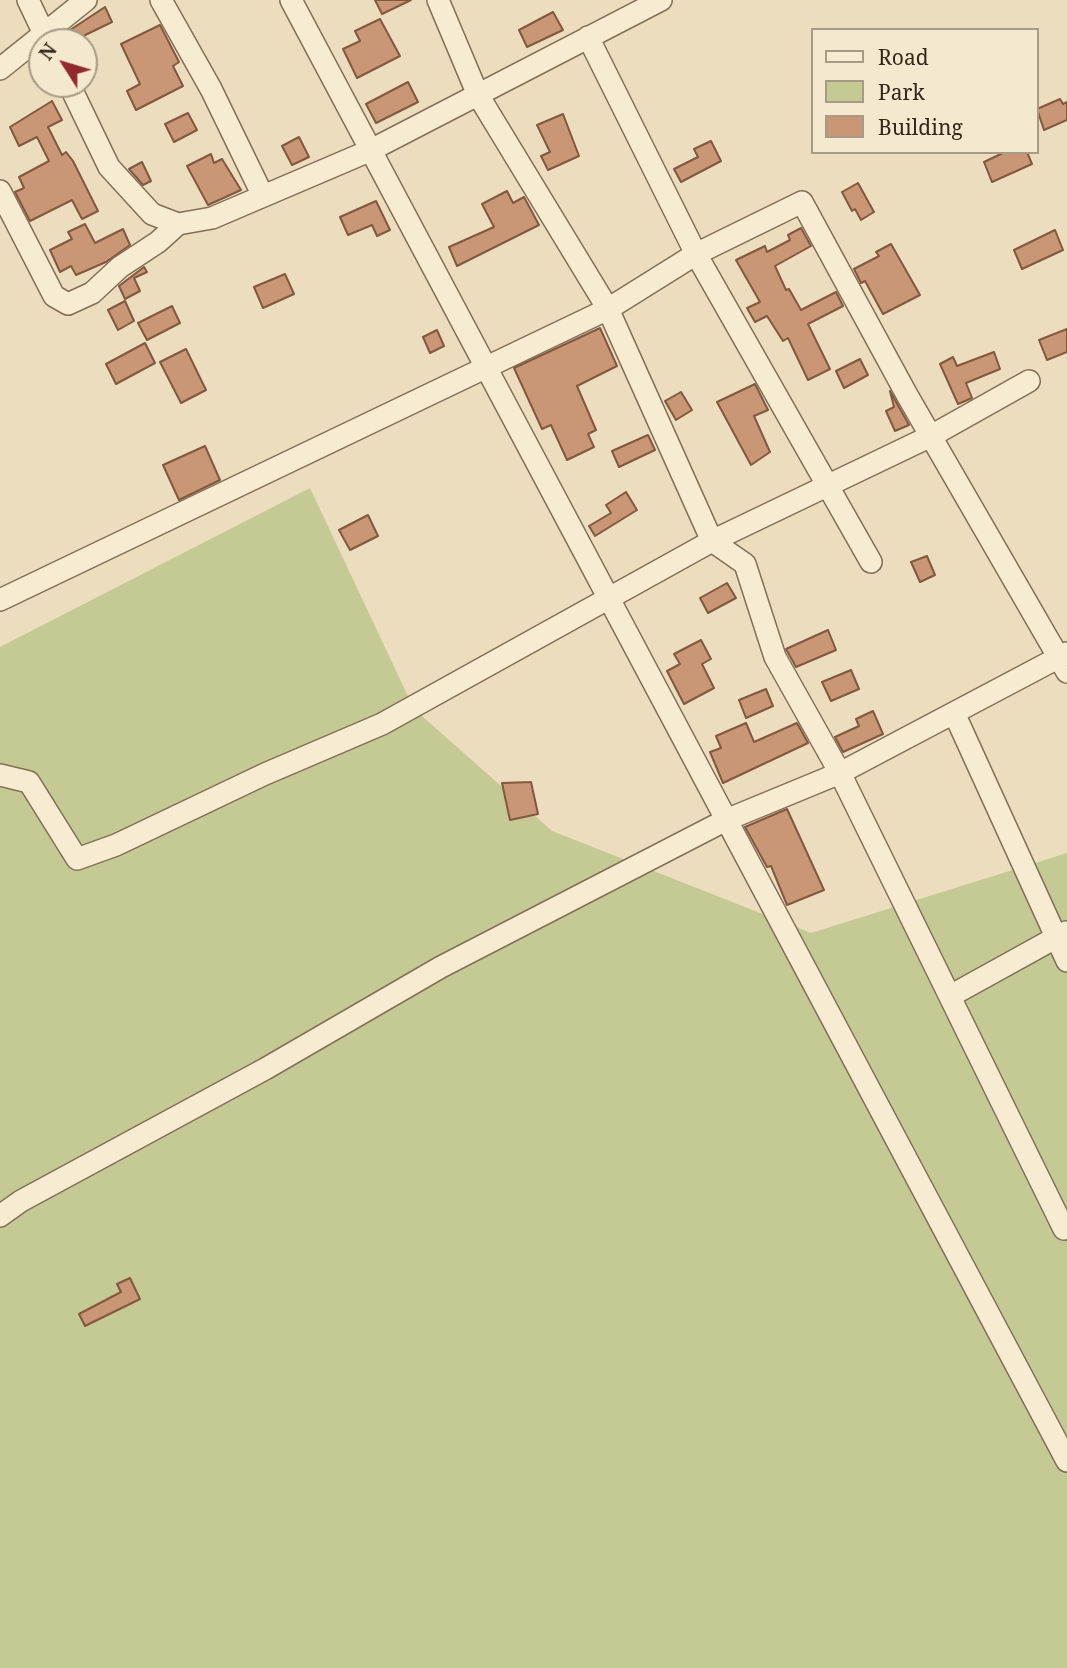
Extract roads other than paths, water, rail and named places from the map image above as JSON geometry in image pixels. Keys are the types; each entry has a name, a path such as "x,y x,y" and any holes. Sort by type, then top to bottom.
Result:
{"street":[{"path":"28,0 42,28"},
{"path":"56,28 86,0"},
{"path":"161,0 211,89 263,196"},
{"path":"291,0 1067,1461"},
{"path":"438,0 478,95 608,309 712,541 745,564 775,657 840,773 1064,1229 1067,1227"},
{"path":"76,98 109,167 152,214 178,224 212,218 369,151 661,0"},
{"path":"588,37 696,254 871,562"},
{"path":"0,69 28,50"},
{"path":"0,191 54,296 68,304 93,293 120,267 158,242 178,224"},
{"path":"0,600 608,309 696,254 802,202 931,436 1065,661 840,773 726,820 441,967 265,1069 21,1201 0,1216"},
{"path":"0,775 29,782 77,859 116,845 265,774 382,724 712,541 931,436 1029,381"},
{"path":"955,715 1061,935 1067,961"},
{"path":"951,995 1061,935"}]}
